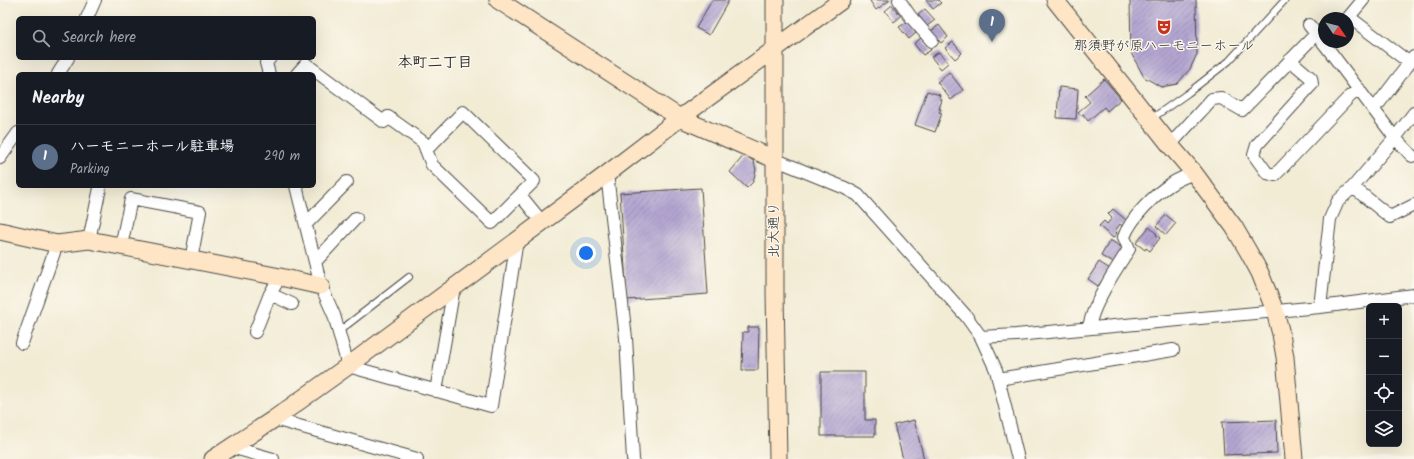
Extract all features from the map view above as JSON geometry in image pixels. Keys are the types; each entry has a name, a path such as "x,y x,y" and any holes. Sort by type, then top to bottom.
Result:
{"street":[{"path":"88,16 95,0"},
{"path":"498,0 680,118 845,188 858,195 966,316 981,337 996,370 1018,459"},
{"name":"北大通り","path":"775,0 776,49 774,159 778,459"},
{"path":"213,459 274,419 348,366 680,118 842,0"},
{"path":"1055,0 1194,173 1234,227 1260,273 1275,311 1285,357 1294,459"},
{"path":"1353,12 1362,0"},
{"path":"903,2 910,16 932,41"},
{"path":"1354,22 1412,60 1379,103 1373,108"},
{"path":"1170,145 1212,99 1221,98 1242,110 1290,60 1312,30 1318,36"},
{"path":"1330,48 1395,138 1413,157"},
{"path":"59,72 67,60"},
{"path":"268,60 266,63 268,72"},
{"path":"1290,60 1311,78 1312,84 1257,145 1254,155 1267,172 1275,175 1350,96 1359,90"},
{"path":"299,72 306,64 384,122 388,117 418,138 423,142 426,150 432,165 492,223 534,181 464,112 426,150"},
{"path":"1320,307 1330,219 1338,201 1353,187 1395,138 1414,113"},
{"path":"0,158 16,136"},
{"path":"1089,328 1090,320 1116,269 1130,249 1124,237 1128,227 1143,208 1171,184 1194,173"},
{"path":"607,174 626,338 633,459"},
{"path":"306,224 347,182"},
{"path":"1353,187 1390,217 1414,205"},
{"path":"89,240 100,188"},
{"path":"297,188 321,286 334,315 348,366"},
{"path":"520,195 542,222"},
{"path":"121,246 131,199 200,212 192,260"},
{"path":"315,262 356,218"},
{"path":"0,231 58,244 89,240 321,286"},
{"path":"348,366 491,406 517,240"},
{"path":"22,343 58,244"},
{"path":"255,332 270,294 280,277"},
{"path":"436,391 454,287"},
{"path":"270,294 292,304"},
{"path":"981,337 1320,307 1414,295"},
{"path":"998,379 1173,350"},
{"path":"274,419 417,459"},
{"path":"231,447 273,459"}],"lane":[{"path":"1150,120 1229,61 1285,0"},
{"path":"338,332 409,277"}],"building":[{"path":"712,0 729,0 709,35 696,28"},
{"path":"890,0 876,10 870,1"},
{"path":"926,0 938,0 941,3 933,9"},
{"name":"那須野が原ハーモニーホール","path":"1130,0 1196,0 1197,54 1190,69 1177,84 1161,87 1144,77 1131,53"},
{"path":"892,5 901,16 894,22 885,11"},
{"path":"925,9 935,20 927,26 918,15"},
{"path":"907,22 916,33 909,39 899,27"},
{"path":"939,25 948,37 941,43 931,31"},
{"path":"921,38 931,50 923,55 914,44"},
{"path":"953,42 962,53 955,59 945,48"},
{"path":"939,52 948,63 941,69 931,57"},
{"path":"949,72 963,90 951,100 937,82"},
{"path":"1104,79 1121,99 1107,111 1104,107 1088,121 1083,114 1081,116 1078,112 1090,102 1085,96"},
{"path":"1059,87 1078,89 1076,119 1057,118"},
{"path":"927,91 940,95 939,98 942,100 939,109 941,109 939,112 942,113 935,132 915,125"},
{"path":"745,154 754,162 756,170 753,182 747,188 730,172"},
{"path":"701,188 708,294 627,300 620,193"},
{"path":"1113,209 1126,220 1122,226 1120,224 1115,231 1117,233 1113,238 1099,226 1104,221 1107,224 1112,218 1108,214"},
{"path":"1166,215 1176,223 1166,235 1156,226"},
{"path":"1149,227 1160,238 1150,251 1146,248 1145,250 1136,243"},
{"path":"1110,240 1123,248 1114,263 1101,256"},
{"path":"1099,262 1110,269 1098,286 1088,279"},
{"path":"748,327 759,327 758,370 742,370 743,332 748,332"},
{"path":"821,372 865,372 865,420 875,420 875,436 821,436"},
{"path":"914,420 924,459 903,459 894,425"},
{"path":"1276,420 1277,453 1224,455 1222,422"}],"place":[{"name":"那須野が原ハーモニーホール","path":"1164,27"},
{"name":"ハーモニーホール駐車場","path":"992,42"}],"district":[{"name":"本町二丁目","path":"435,63"}]}
